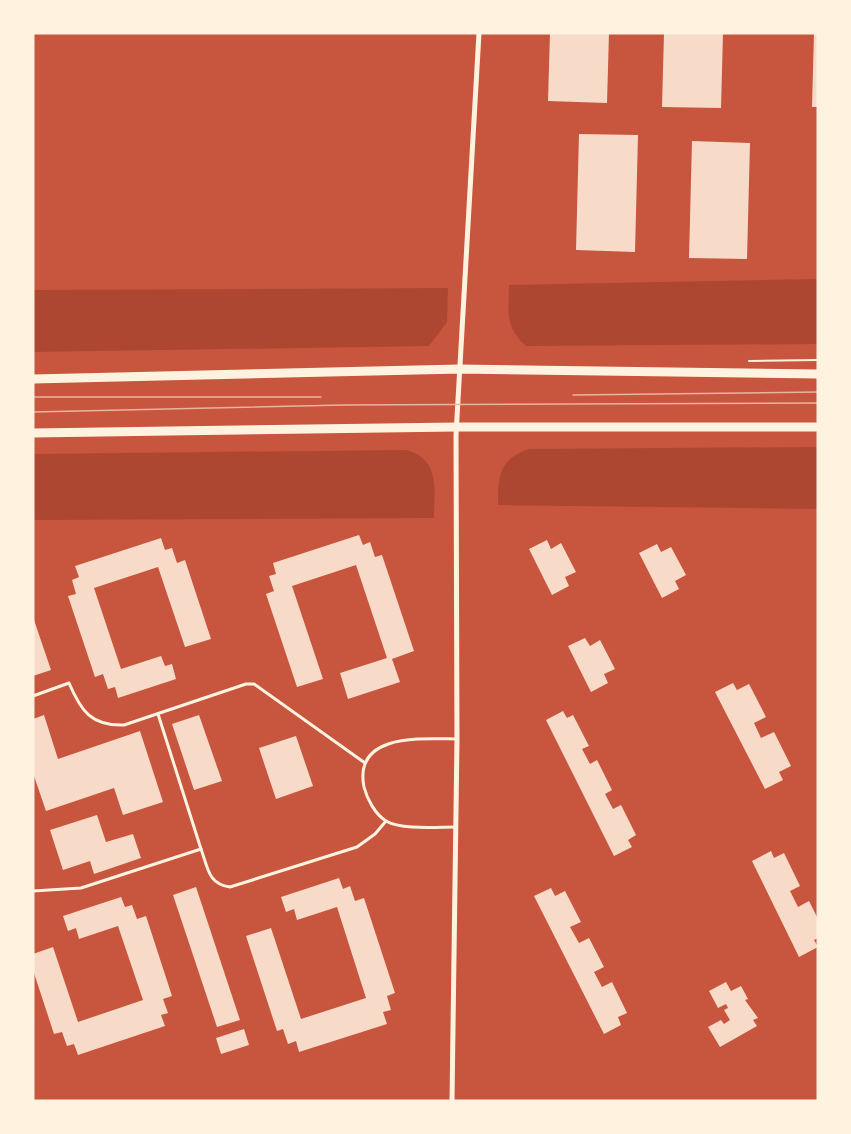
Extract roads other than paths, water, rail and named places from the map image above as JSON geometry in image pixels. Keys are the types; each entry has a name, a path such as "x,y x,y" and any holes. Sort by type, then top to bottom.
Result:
{"main road":[{"path":"33,379 460,369 818,374"},
{"path":"33,433 457,427 818,427"}],"street":[{"path":"452,1101 457,739 457,427 479,33"}],"lane":[{"path":"33,696 69,683 79,706 89,716 113,725 158,714 246,684 254,684 365,763"},
{"path":"158,714 201,849 214,881 220,886 230,887 357,847 375,834 386,821"},
{"path":"456,827 402,825 386,821 373,808 362,780 365,763 374,752 387,744 402,739 457,739"},
{"path":"33,891 81,888 201,849"}],"tram line":[{"path":"573,395 818,392"},
{"path":"33,397 321,397"},
{"path":"33,412 344,405 818,403"}]}
